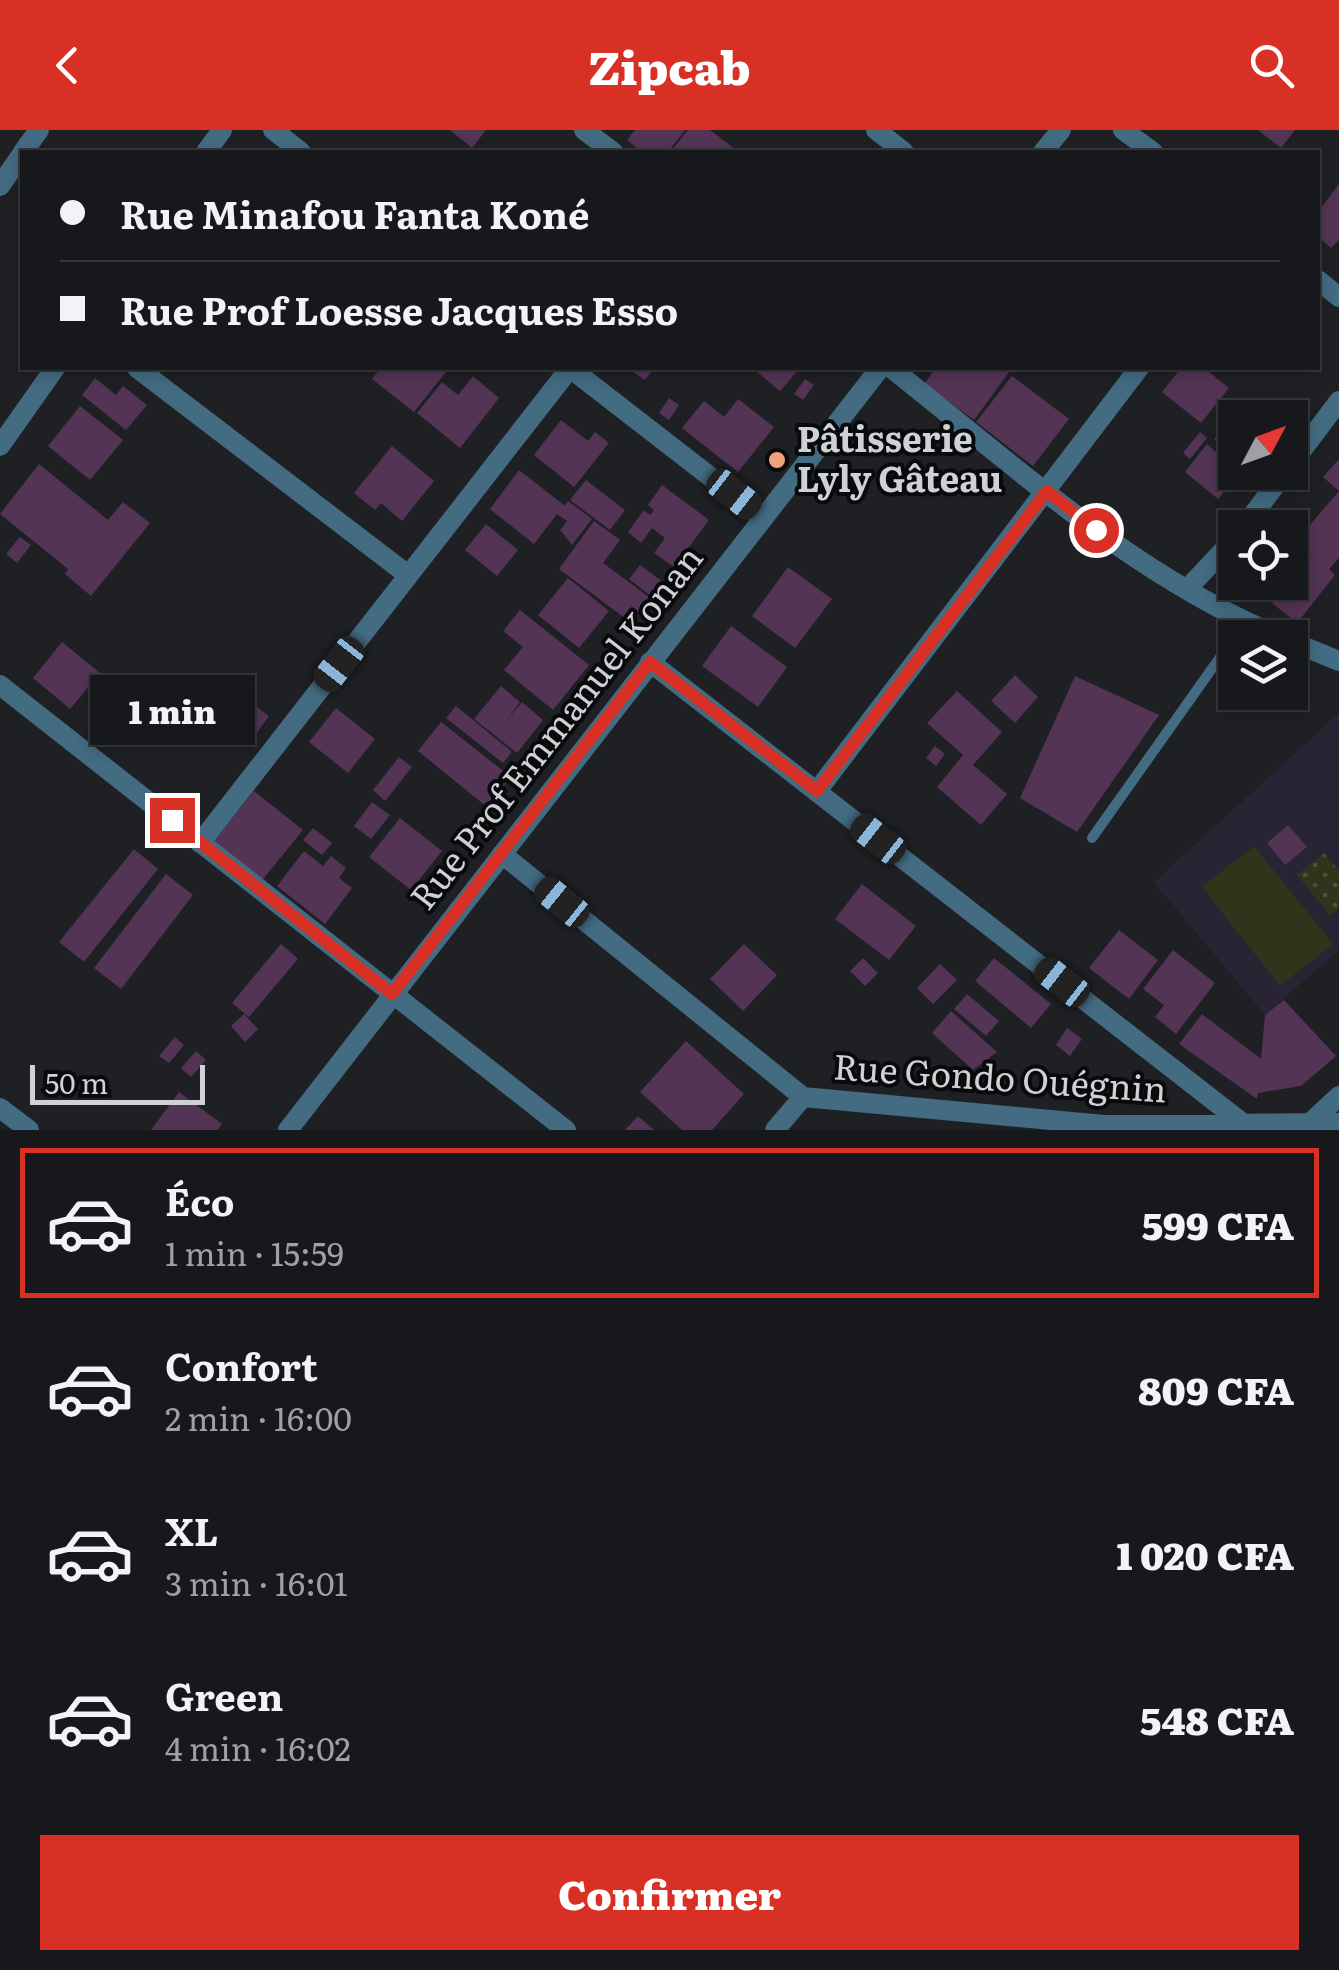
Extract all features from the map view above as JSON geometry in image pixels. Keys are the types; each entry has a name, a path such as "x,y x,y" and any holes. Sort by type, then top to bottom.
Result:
{"street":[{"path":"272,130 298,150"},
{"path":"584,130 610,150"},
{"path":"876,130 901,150"},
{"path":"1046,150 1061,130"},
{"path":"1124,130 1150,150"},
{"path":"0,186 20,157"},
{"path":"0,446 54,370"},
{"path":"141,370 408,575"},
{"path":"200,843 568,370"},
{"path":"573,370 761,516"},
{"name":"Rue Prof Emmanuel Konan","path":"288,1130 761,516 878,370"},
{"path":"895,370 1121,549 1242,620"},
{"path":"817,791 1138,370"},
{"path":"1308,442 1339,401"},
{"path":"1188,588 1218,556"},
{"path":"1308,648 1339,661"},
{"path":"650,662 1245,1125"},
{"path":"0,684 566,1130"},
{"name":"Rue Gondo Ouégnin","path":"502,854 803,1097 1104,1128 1339,1123"},
{"path":"1311,1122 1339,1096"},
{"path":"775,1130 803,1097"},
{"path":"0,1108 29,1130"}],"lane":[{"path":"1092,838 1218,660"}],"shaded area":[{"path":"1339,713 1339,950 1265,1015 1154,882"}],"green space":[{"path":"1254,846 1333,944 1280,986 1202,887"},
{"path":"1324,853 1339,871 1339,908 1330,915 1297,875"}],"building":[{"path":"450,130 486,130 472,148"},
{"path":"635,130 685,130 670,150 640,150 627,140"},
{"path":"688,130 710,130 736,150 672,150"},
{"path":"1258,130 1295,130 1281,148"},
{"path":"1339,184 1339,240 1331,248 1320,239 1320,209"},
{"path":"379,370 447,370 414,412 372,379"},
{"path":"630,370 652,370 645,380"},
{"path":"754,370 798,370 780,391"},
{"path":"934,370 1011,370 974,420 924,384"},
{"path":"1179,370 1206,370 1229,388 1201,423 1162,392"},
{"path":"473,376 499,398 460,448 417,413 442,382 458,395"},
{"path":"1012,376 1069,419 1033,466 976,422"},
{"path":"95,378 116,395 123,386 147,405 126,430 82,395"},
{"path":"805,379 814,385 803,400 794,394"},
{"path":"669,398 679,405 669,420 659,413"},
{"path":"738,399 774,427 738,472 682,428 704,401 724,417"},
{"path":"80,406 123,440 90,480 48,446"},
{"path":"561,420 588,441 595,432 609,443 574,487 534,455"},
{"path":"1200,432 1207,438 1190,459 1183,453"},
{"path":"1207,444 1218,454 1218,490 1225,490 1218,499 1185,472"},
{"path":"392,446 434,481 402,521 381,503 375,510 354,493"},
{"path":"1339,459 1339,491 1323,477"},
{"path":"39,464 108,520 123,502 150,523 91,596 65,574 68,569 0,514"},
{"path":"519,470 565,506 568,501 592,519 572,545 560,530 567,521 557,514 534,544 490,509"},
{"path":"586,480 625,510 610,530 570,500"},
{"path":"662,485 709,520 674,567 654,553 665,538 652,528 641,543 628,532 644,510 650,515 654,510 648,505"},
{"path":"1339,491 1339,558 1329,569 1335,575 1299,620 1293,620 1272,603 1308,600 1308,527"},
{"path":"594,521 620,540 603,563 649,597 630,622 559,569"},
{"path":"486,524 518,550 497,576 465,550"},
{"path":"20,537 31,545 17,563 6,554"},
{"path":"640,565 663,582 652,597 629,579"},
{"path":"788,567 832,599 795,648 752,616"},
{"path":"568,578 609,611 579,648 538,615"},
{"path":"520,610 589,665 553,710 504,670 523,647 503,631"},
{"path":"731,626 787,667 758,707 702,666"},
{"path":"62,642 100,673 70,709 33,678"},
{"path":"211,674 269,716 253,738 195,696"},
{"path":"1015,675 1038,697 1015,723 991,701"},
{"path":"1075,676 1159,715 1077,832 1020,798"},
{"path":"501,686 520,702 507,720 522,702 543,720 517,753 474,719"},
{"path":"957,691 1002,732 973,765 1007,794 981,825 937,787 963,755 927,723"},
{"path":"456,706 512,752 503,763 446,718"},
{"path":"336,708 375,739 348,773 309,742"},
{"path":"441,722 511,777 487,807 418,751"},
{"path":"935,746 945,754 936,766 926,758"},
{"path":"399,757 412,767 385,801 373,790"},
{"path":"254,791 303,830 259,884 211,845"},
{"path":"372,802 390,815 371,839 354,826"},
{"path":"400,818 442,851 411,890 369,857"},
{"path":"1288,825 1307,847 1285,865 1267,843"},
{"path":"313,828 332,843 322,855 303,840"},
{"path":"134,849 158,869 84,962 59,942"},
{"path":"304,851 323,866 331,856 346,868 339,878 352,888 325,924 277,886"},
{"path":"166,874 193,895 121,989 94,968"},
{"path":"862,884 916,926 889,960 835,919"},
{"path":"1119,930 1158,960 1129,999 1089,968"},
{"path":"281,944 298,959 249,1017 232,1003"},
{"path":"744,944 777,975 743,1011 710,979"},
{"path":"1173,950 1215,983 1176,1034 1155,1017 1164,1005 1143,989"},
{"path":"863,958 878,973 865,986 850,971"},
{"path":"994,958 1051,1004 1031,1028 975,981"},
{"path":"940,964 957,980 933,1004 917,988"},
{"path":"967,994 999,1021 986,1036 954,1009"},
{"path":"1284,1000 1336,1056 1301,1086 1258,1093 1257,1099 1179,1044 1202,1014 1261,1059 1265,1015"},
{"path":"951,1011 997,1052 973,1070 932,1033"},
{"path":"244,1014 258,1029 245,1042 231,1026"},
{"path":"1067,1028 1082,1039 1070,1056 1056,1045"},
{"path":"175,1037 184,1045 169,1063 159,1056"},
{"path":"686,1041 744,1094 712,1130 682,1130 640,1092"},
{"path":"196,1051 206,1060 191,1077 181,1068"},
{"path":"179,1092 222,1124 217,1130 151,1130"},
{"path":"638,1116 654,1130 625,1130"}],"place":[{"name":"Pâtisserie Lyly Gâteau","path":"777,460"}],"route":[{"path":"172,820 392,994 650,662 817,791 1047,491 1096,530"}]}
